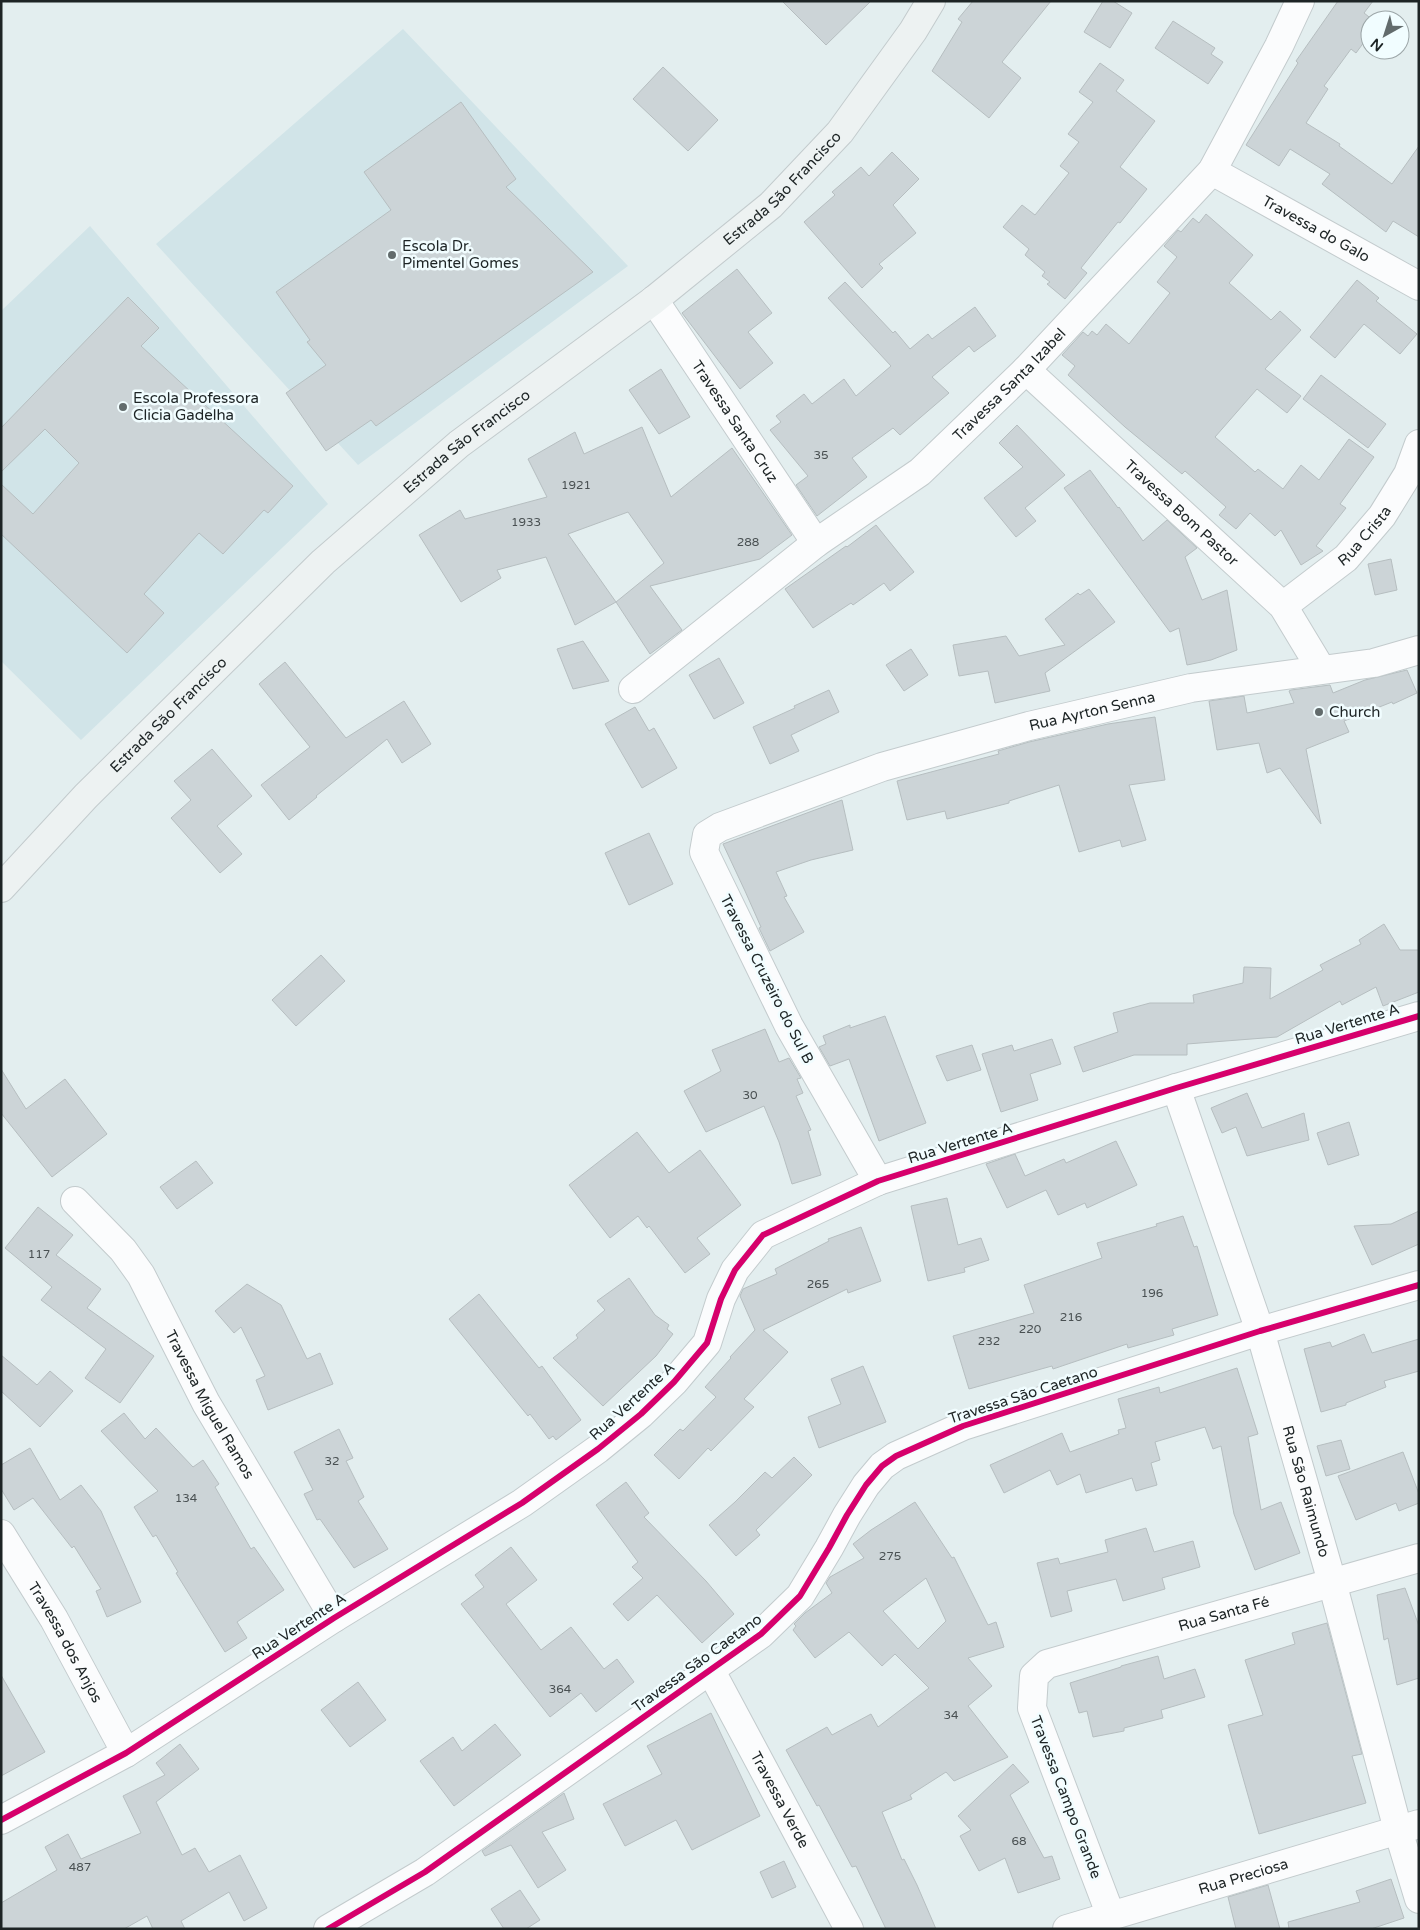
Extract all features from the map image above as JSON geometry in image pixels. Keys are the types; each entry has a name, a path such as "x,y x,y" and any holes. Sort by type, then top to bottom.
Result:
{"street":[{"name":"Estrada São Francisco","path":"1,888 86,796 323,562 459,444 654,300 771,205 840,132 913,31 931,1"},
{"name":"Travessa Santa Izabel","path":"633,688 816,543 920,472 1026,370 1212,170 1279,46 1300,1"},
{"name":"Travessa do Galo","path":"1212,170 1419,286"},
{"name":"Travessa Santa Cruz","path":"654,300 816,543"},
{"name":"Travessa Bom Pastor","path":"1026,370 1283,606 1321,669"},
{"name":"Rua Crista","path":"1283,606 1346,558 1382,516 1408,474 1419,444"},
{"name":"Rua Ayrton Senna","path":"773,807 882,767 1029,726 1190,688 1374,663 1419,650"},
{"name":"Travessa Cruzeiro do Sul B","path":"773,807 720,826 708,835 704,852 789,1026 878,1182"},
{"name":"Rua Vertente A","path":"1,1820 126,1753 334,1618 522,1503 598,1449 641,1414 674,1382 707,1343 721,1299 735,1270 762,1234 878,1182 1176,1088 1419,1016"},
{"name":"Rua São Raimundo","path":"1176,1088 1260,1331 1332,1582 1408,1827 1419,1899"},
{"name":"Travessa Miguel Ramos","path":"75,1201 124,1250 141,1275 206,1403 334,1618"},
{"name":"Travessa São Caetano","path":"328,1929 425,1872 761,1634 800,1596 830,1548 847,1515 873,1475 896,1456 963,1426 1260,1331 1419,1285"},
{"name":"Travessa dos Anjos","path":"1,1534 54,1619 126,1753"},
{"name":"Rua Santa Fé","path":"1034,1676 1047,1664 1419,1558"},
{"name":"Travessa Verde","path":"711,1671 849,1929"},
{"name":"Travessa Campo Grande","path":"1034,1676 1032,1708 1110,1916"},
{"name":"Rua Preciosa","path":"1067,1929 1408,1827"}],"shaded area":[{"name":"Escola Dr. Pimentel Gomes","path":"403,29 628,266 358,465 156,244"},
{"name":"Escola Professora Clicia Gadelha","path":"90,226 328,504 81,740 1,661 1,311"}],"building":[{"path":"782,1 871,1 826,45"},
{"path":"973,1 1051,1 1002,62 1021,78 989,118 932,71 962,22 958,19"},
{"path":"1103,1 1113,1 1132,13 1110,48 1084,32"},
{"path":"1338,1 1373,1 1366,10 1360,10 1360,48 1356,53 1351,49 1324,86 1328,89 1306,123 1340,144 1339,146 1392,184 1419,146 1419,237 1393,221 1386,232 1322,184 1330,174 1290,149 1279,166 1246,145 1298,63 1296,61"},
{"path":"1173,21 1215,48 1211,54 1223,62 1208,84 1155,48"},
{"path":"1100,63 1124,80 1116,91 1155,121 1120,167 1147,189 1081,268 1087,273 1065,299 1047,284 1050,282 1042,276 1045,272 1025,255 1029,249 1003,227 1022,205 1035,215 1069,173 1060,166 1079,142 1068,134 1093,102 1079,92"},
{"path":"663,67 718,120 688,151 633,99"},
{"path":"461,102 516,179 506,187 593,272 376,426 371,420 326,451 286,393 326,365 307,342 310,340 276,292 391,210 364,172"},
{"path":"892,152 919,179 893,205 916,233 879,264 883,268 862,288 804,222 835,195 832,192 861,167 869,176"},
{"path":"1206,214 1253,255 1229,283 1271,320 1280,311 1301,330 1265,369 1301,396 1287,413 1257,389 1215,437 1255,472 1258,469 1283,489 1301,465 1319,480 1349,439 1374,457 1340,504 1346,508 1316,546 1323,551 1301,565 1281,530 1275,536 1250,513 1236,529 1219,515 1226,507 1185,471 1182,474 1125,427 1068,375 1075,366 1062,355 1083,332 1088,336 1092,331 1097,335 1106,324 1129,344 1170,293 1157,282 1177,257 1164,246 1178,230 1181,232 1193,218 1199,223"},
{"path":"737,269 772,313 748,332 773,363 740,389 682,313"},
{"path":"1357,280 1379,298 1376,301 1417,334 1400,354 1364,324 1335,358 1310,337"},
{"path":"845,282 893,333 895,331 910,349 928,334 932,339 975,307 996,336 974,352 969,346 932,377 949,393 900,435 893,428 852,458 867,477 817,516 796,485 808,476 770,430 781,422 776,416 804,394 812,404 844,379 856,396 891,366 828,298"},
{"path":"128,297 159,328 141,346 293,486 268,513 264,510 223,554 199,533 144,594 164,613 127,653 1,534 1,484 33,514 79,463 45,429 1,472 1,428"},
{"path":"661,369 690,417 659,434 629,390"},
{"path":"1321,375 1386,424 1368,448 1303,399"},
{"path":"1017,425 1065,475 1025,508 1036,521 1016,537 984,498 1023,467 999,443"},
{"path":"642,427 671,497 732,448 792,535 760,559 650,586 682,630 650,654 616,602 575,625 546,557 497,570 501,578 461,602 419,535 460,510 465,519 547,497 528,459 575,432 584,454","holes":["628,512 664,563 616,602 568,534"]},
{"path":"1090,470 1143,541 1167,520 1197,548 1185,557 1202,600 1227,590 1237,650 1211,660 1187,665 1179,628 1170,632 1064,488"},
{"path":"876,525 914,572 890,591 884,583 853,605 851,603 813,628 785,589"},
{"path":"1391,559 1397,590 1375,595 1368,564"},
{"path":"1089,589 1115,622 1045,673 1050,691 995,703 988,671 959,676 953,645 1006,636 1019,656 1065,645 1045,619 1078,593 1080,595"},
{"path":"583,641 609,681 573,689 557,649"},
{"path":"911,649 928,675 904,691 886,665"},
{"path":"719,658 744,703 714,719 689,675"},
{"path":"285,662 346,738 404,701 431,744 402,763 387,739 289,820 261,785 310,747 259,684"},
{"path":"1407,670 1417,693 1393,704 1392,702 1344,721 1349,732 1306,749 1321,824 1280,768 1267,773 1259,743 1217,750 1209,701 1244,696 1247,713 1294,703 1289,691 1291,690 1330,685 1333,693 1365,680"},
{"path":"829,690 839,712 791,735 799,751 770,764 753,727"},
{"path":"635,707 649,731 654,728 677,768 642,788 605,724"},
{"path":"1155,717 1165,780 1129,785 1146,840 1122,847 1120,840 1079,852 1059,785 1009,801 1009,803 947,819 945,811 907,820 897,781 999,754 998,751 1029,742 1108,724"},
{"path":"212,749 252,796 217,826 242,854 220,873 171,818 191,800 174,781"},
{"path":"842,800 853,850 811,860 776,872 787,896 784,897 804,932 770,951 723,844"},
{"path":"649,833 673,884 629,905 605,853"},
{"path":"1384,924 1400,950 1419,950 1419,992 1383,1006 1376,987 1342,1005 1340,1001 1277,1037 1187,1044 1187,1055 1134,1055 1083,1072 1074,1047 1118,1032 1113,1013 1150,1003 1194,1003 1193,995 1243,983 1244,967 1271,968 1270,999 1323,970 1320,965 1361,944 1359,940"},
{"path":"321,955 345,981 296,1026 272,1000"},
{"path":"885,1016 926,1123 879,1141 849,1059 830,1066 819,1047 826,1044 823,1036 850,1025 850,1028"},
{"path":"765,1029 779,1062 789,1058 801,1078 797,1079 803,1093 796,1096 811,1130 808,1131 821,1175 792,1184 779,1142 764,1106 706,1132 684,1091 721,1071 712,1050"},
{"path":"1052,1039 1061,1064 1030,1074 1038,1100 1001,1112 982,1054 1012,1045 1014,1051"},
{"path":"972,1045 981,1070 947,1081 936,1056"},
{"path":"1,1069 26,1109 65,1079 107,1134 52,1177 1,1113"},
{"path":"1247,1093 1262,1128 1304,1113 1309,1140 1247,1156 1236,1127 1222,1133 1211,1108"},
{"path":"1349,1122 1359,1155 1328,1165 1317,1133"},
{"path":"637,1132 669,1173 700,1150 741,1205 697,1238 710,1254 685,1273 649,1226 647,1228 638,1216 610,1238 569,1185"},
{"path":"1116,1141 1137,1185 1087,1208 1085,1203 1058,1215 1046,1190 1007,1208 986,1164 1015,1154 1025,1176 1064,1159 1066,1163"},
{"path":"196,1161 213,1183 177,1209 160,1187"},
{"path":"947,1198 958,1245 981,1238 989,1260 964,1268 965,1272 928,1281 911,1206"},
{"path":"38,1207 73,1235 56,1255 101,1289 87,1308 154,1356 120,1403 85,1378 106,1349 41,1300 52,1287 5,1248"},
{"path":"1419,1211 1419,1244 1372,1265 1354,1226 1391,1224"},
{"path":"1183,1216 1194,1247 1197,1246 1218,1315 1172,1329 1174,1335 1128,1348 1127,1344 1053,1369 1052,1366 969,1389 953,1336 1034,1313 1024,1285 1102,1258 1097,1243 1157,1226 1156,1224"},
{"path":"861,1227 881,1281 848,1293 847,1289 763,1330 788,1352 744,1399 754,1407 711,1451 708,1448 679,1479 654,1455 680,1429 683,1431 716,1397 705,1387 755,1330 740,1296 743,1289 777,1274 775,1269 829,1241 828,1239"},
{"path":"629,1278 655,1315 669,1325 667,1329 673,1334 656,1356 603,1406 553,1358 578,1338 576,1335 605,1310 597,1301"},
{"path":"247,1284 281,1305 307,1359 320,1353 333,1384 268,1410 256,1380 265,1376 241,1327 234,1333 215,1311"},
{"path":"479,1294 539,1368 542,1366 581,1420 556,1440 553,1436 549,1439 530,1414 528,1416 449,1319"},
{"path":"1364,1334 1372,1353 1419,1339 1419,1371 1384,1381 1386,1387 1346,1403 1346,1405 1321,1412 1304,1349 1330,1342 1332,1347"},
{"path":"1,1355 37,1385 50,1371 73,1391 40,1427 1,1391"},
{"path":"863,1366 886,1422 819,1448 808,1417 841,1404 831,1379"},
{"path":"1237,1368 1258,1434 1248,1437 1261,1510 1281,1502 1300,1553 1255,1570 1234,1514 1221,1446 1213,1449 1205,1427 1155,1442 1160,1460 1151,1463 1157,1485 1136,1491 1132,1478 1086,1493 1080,1474 1057,1485 1050,1470 1004,1493 990,1465 1062,1433 1070,1452 1119,1434 1118,1430 1126,1428 1118,1399 1159,1387 1160,1393"},
{"path":"124,1413 145,1439 156,1428 193,1467 203,1460 219,1484 215,1487 251,1549 254,1547 284,1590 237,1622 247,1638 225,1652 176,1573 178,1572 156,1535 153,1537 134,1507 158,1491 101,1431"},
{"path":"339,1429 353,1458 346,1461 364,1497 358,1501 388,1549 354,1568 320,1519 317,1520 304,1494 313,1490 294,1452"},
{"path":"1341,1440 1350,1469 1326,1476 1317,1446"},
{"path":"30,1448 60,1500 81,1485 101,1511 141,1602 107,1617 96,1591 101,1589 74,1546 72,1548 33,1498 14,1510 1,1489 1,1465"},
{"path":"1403,1452 1419,1494 1419,1503 1399,1511 1396,1503 1356,1520 1338,1476"},
{"path":"794,1457 812,1475 756,1530 760,1535 736,1556 709,1525 765,1472 772,1478"},
{"path":"626,1482 649,1513 644,1517 706,1581 734,1614 702,1643 657,1595 628,1621 613,1604 643,1578 632,1567 638,1562 596,1505"},
{"path":"915,1502 952,1558 954,1557 988,1625 996,1622 1004,1647 968,1658 992,1686 968,1706 1008,1757 954,1781 946,1772 910,1795 912,1799 882,1812 902,1860 904,1859 917,1885 936,1929 886,1929 856,1866 852,1867 819,1805 817,1806 786,1750 827,1727 832,1735 871,1714 878,1727 929,1688 895,1654 882,1666 849,1632 815,1658 793,1630 796,1626 794,1624 805,1613 832,1593 826,1583 830,1577 864,1558 853,1544","holes":["926,1578 946,1621 918,1649 883,1611"]},
{"path":"1146,1528 1154,1552 1193,1541 1200,1567 1162,1578 1165,1589 1123,1601 1116,1579 1067,1591 1072,1611 1051,1617 1037,1563 1058,1558 1060,1564 1108,1552 1105,1540"},
{"path":"511,1547 537,1580 506,1604 541,1650 571,1627 604,1669 617,1659 634,1682 596,1712 581,1693 550,1717 461,1604 484,1587 475,1575"},
{"path":"1405,1588 1419,1626 1419,1678 1397,1685 1388,1638 1384,1640 1377,1595"},
{"path":"1327,1623 1362,1754 1352,1756 1366,1803 1259,1834 1228,1725 1263,1715 1245,1660 1295,1644 1292,1633"},
{"path":"1158,1656 1164,1679 1195,1669 1205,1697 1161,1710 1163,1718 1124,1728 1124,1731 1093,1737 1087,1711 1079,1713 1070,1683"},
{"path":"1,1675 45,1752 1,1776"},
{"path":"358,1682 386,1720 350,1747 321,1710"},
{"path":"711,1713 760,1816 692,1850 676,1820 625,1846 603,1804 662,1774 647,1746"},
{"path":"495,1724 521,1755 454,1806 420,1761 453,1737 462,1751"},
{"path":"180,1744 199,1769 156,1802 182,1855 195,1848 209,1872 240,1855 267,1908 244,1921 229,1892 181,1921 185,1929 153,1929 147,1916 124,1929 1,1929 1,1903 57,1870 45,1847 68,1834 81,1859 141,1833 123,1796 165,1775 156,1763"},
{"path":"1013,1764 1029,1782 1010,1795 1044,1858 1052,1856 1060,1879 1018,1893 1005,1858 979,1871 960,1836 971,1830 958,1816"},
{"path":"564,1793 574,1819 542,1832 566,1870 538,1888 511,1845 485,1856 482,1851"},
{"path":"784,1861 796,1887 772,1898 760,1872"},
{"path":"1391,1879 1404,1918 1371,1929 1289,1929 1288,1922 1360,1902 1356,1891"},
{"path":"1268,1885 1280,1929 1236,1929 1228,1897"},
{"path":"520,1890 540,1920 526,1929 504,1929 491,1909"}],"cycle path":[{"path":"1,1820 126,1753 334,1618 522,1503 598,1449 641,1414 674,1382 707,1343 721,1299 735,1270 763,1235 878,1181 1176,1088 1419,1016"},
{"path":"328,1929 425,1872 761,1634 800,1596 866,1485 882,1466 896,1456 963,1426 1260,1331 1419,1285"}],"place":[{"name":"Escola Dr. Pimentel Gomes","path":"392,255"},
{"name":"Escola Professora Clicia Gadelha","path":"123,407"},
{"name":"Church","path":"1319,712"}]}
